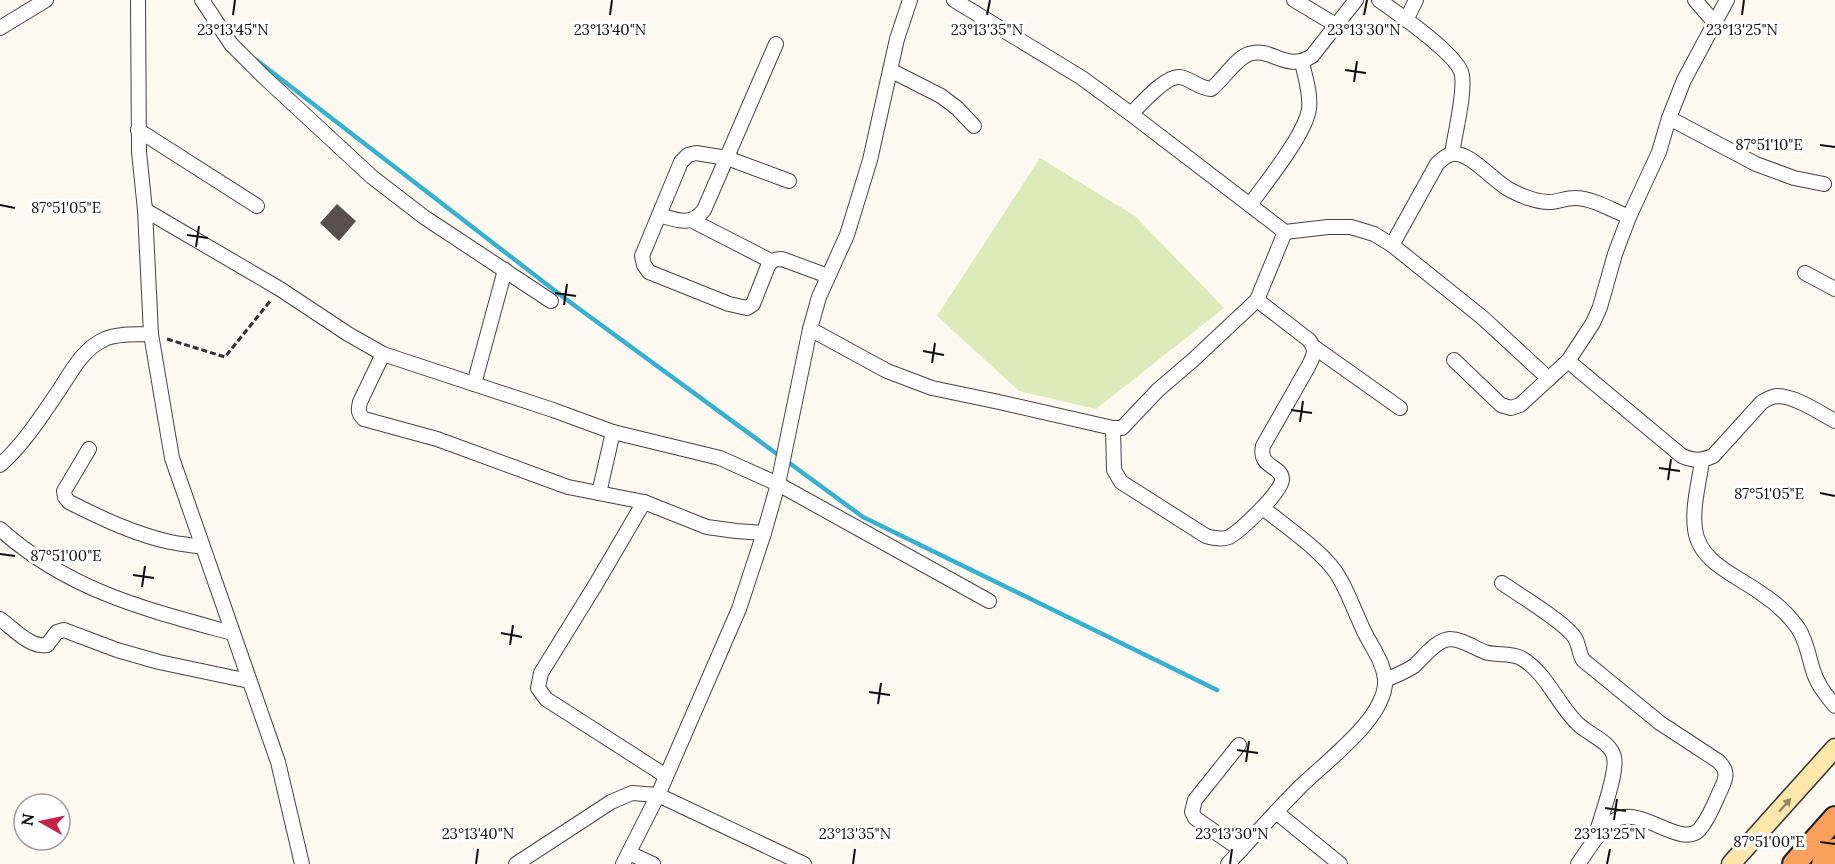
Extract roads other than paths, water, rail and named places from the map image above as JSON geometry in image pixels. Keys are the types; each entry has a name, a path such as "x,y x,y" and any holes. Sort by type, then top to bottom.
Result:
{"highway":[{"path":"1794,864 1835,818"},
{"path":"1823,864 1835,850"}],"main road":[{"path":"1731,864 1835,748"}],"street":[{"path":"0,28 46,0"},
{"path":"138,0 139,169 145,210 151,334 171,458 278,762 302,864"},
{"path":"202,0 231,44 372,177 424,217 551,301"},
{"path":"653,864 626,859 658,795 739,609 778,484 810,329 819,297 846,235 870,160 897,39 910,0"},
{"path":"954,0 1082,78 1285,232 1312,228 1352,227 1374,234 1392,245 1483,318 1549,379"},
{"path":"1294,0 1336,25"},
{"path":"1131,114 1173,77 1181,77 1202,88 1211,89 1244,56 1251,53 1302,63 1312,56 1356,0"},
{"path":"1379,0 1452,58 1462,72 1462,88 1452,154"},
{"path":"1406,20 1416,0"},
{"path":"1695,0 1714,22"},
{"path":"1454,360 1501,405 1511,408 1520,405 1568,361 1593,323 1600,307 1615,254 1629,217 1659,152 1669,118 1684,81 1727,0"},
{"path":"659,215 681,221 691,220 698,218 704,210 776,44"},
{"path":"1250,205 1298,136 1305,122 1309,108 1302,63"},
{"path":"890,70 941,96 957,108 974,126"},
{"path":"1669,118 1756,164 1794,178 1824,184"},
{"path":"138,130 257,206"},
{"path":"771,261 753,304 747,308 729,304 649,272 644,266 642,256 681,162 688,155 696,153 727,158 789,181"},
{"path":"1392,245 1437,164 1444,157 1452,154 1471,160 1506,189 1527,198 1550,202 1569,197 1579,198 1629,217"},
{"path":"145,210 280,289 383,354 613,432 720,458 778,484 988,602"},
{"path":"691,220 771,261 782,258 828,276"},
{"path":"810,329 887,370 932,388 1113,428 1122,428 1158,390 1257,300 1285,232"},
{"path":"474,384 505,270"},
{"path":"1805,273 1835,289"},
{"path":"1257,300 1309,340 1314,347 1400,408"},
{"path":"0,465 35,425 92,346 108,337 151,334"},
{"path":"1113,428 1114,470 1121,482 1206,536 1217,539 1228,537 1263,508 1283,481 1281,475 1264,459 1261,452 1308,368 1314,356 1314,347"},
{"path":"383,354 358,408 359,415 364,420 437,439 568,487 644,502 707,527 764,532"},
{"path":"1568,361 1683,456 1692,460 1702,461 1713,456 1762,402 1773,396 1798,402 1835,421"},
{"path":"599,493 613,432"},
{"path":"89,449 64,491 69,502 142,534 169,542 202,547"},
{"path":"1702,461 1695,510 1695,530 1700,545 1714,563 1762,593 1783,610 1799,630 1809,650 1812,668 1821,689 1835,706"},
{"path":"644,502 541,673 538,688 546,699 666,776"},
{"path":"1228,864 1276,812 1367,723 1382,698 1385,680 1380,662 1340,577 1321,556 1263,508"},
{"path":"2,533 61,574 104,594 232,633"},
{"path":"1502,583 1568,630 1578,645 1583,660 1660,723 1718,761 1727,772 1726,781 1698,832 1689,835 1680,834 1646,820 1631,817 1619,818 1606,826 1578,864"},
{"path":"0,619 31,643 40,646 47,645 57,632 64,630 117,650 159,662 249,681"},
{"path":"1385,680 1406,671 1442,641 1451,639 1486,652 1519,657 1530,665 1549,685 1578,724 1610,749 1614,757 1610,784 1594,842"},
{"path":"1239,745 1195,800 1192,812 1196,818 1240,850"},
{"path":"516,864 611,802 632,794 658,795 786,860 804,864"},
{"path":"1276,812 1340,864"}],"waterway":[{"path":"255,59 563,297 863,517 1217,690"}]}
